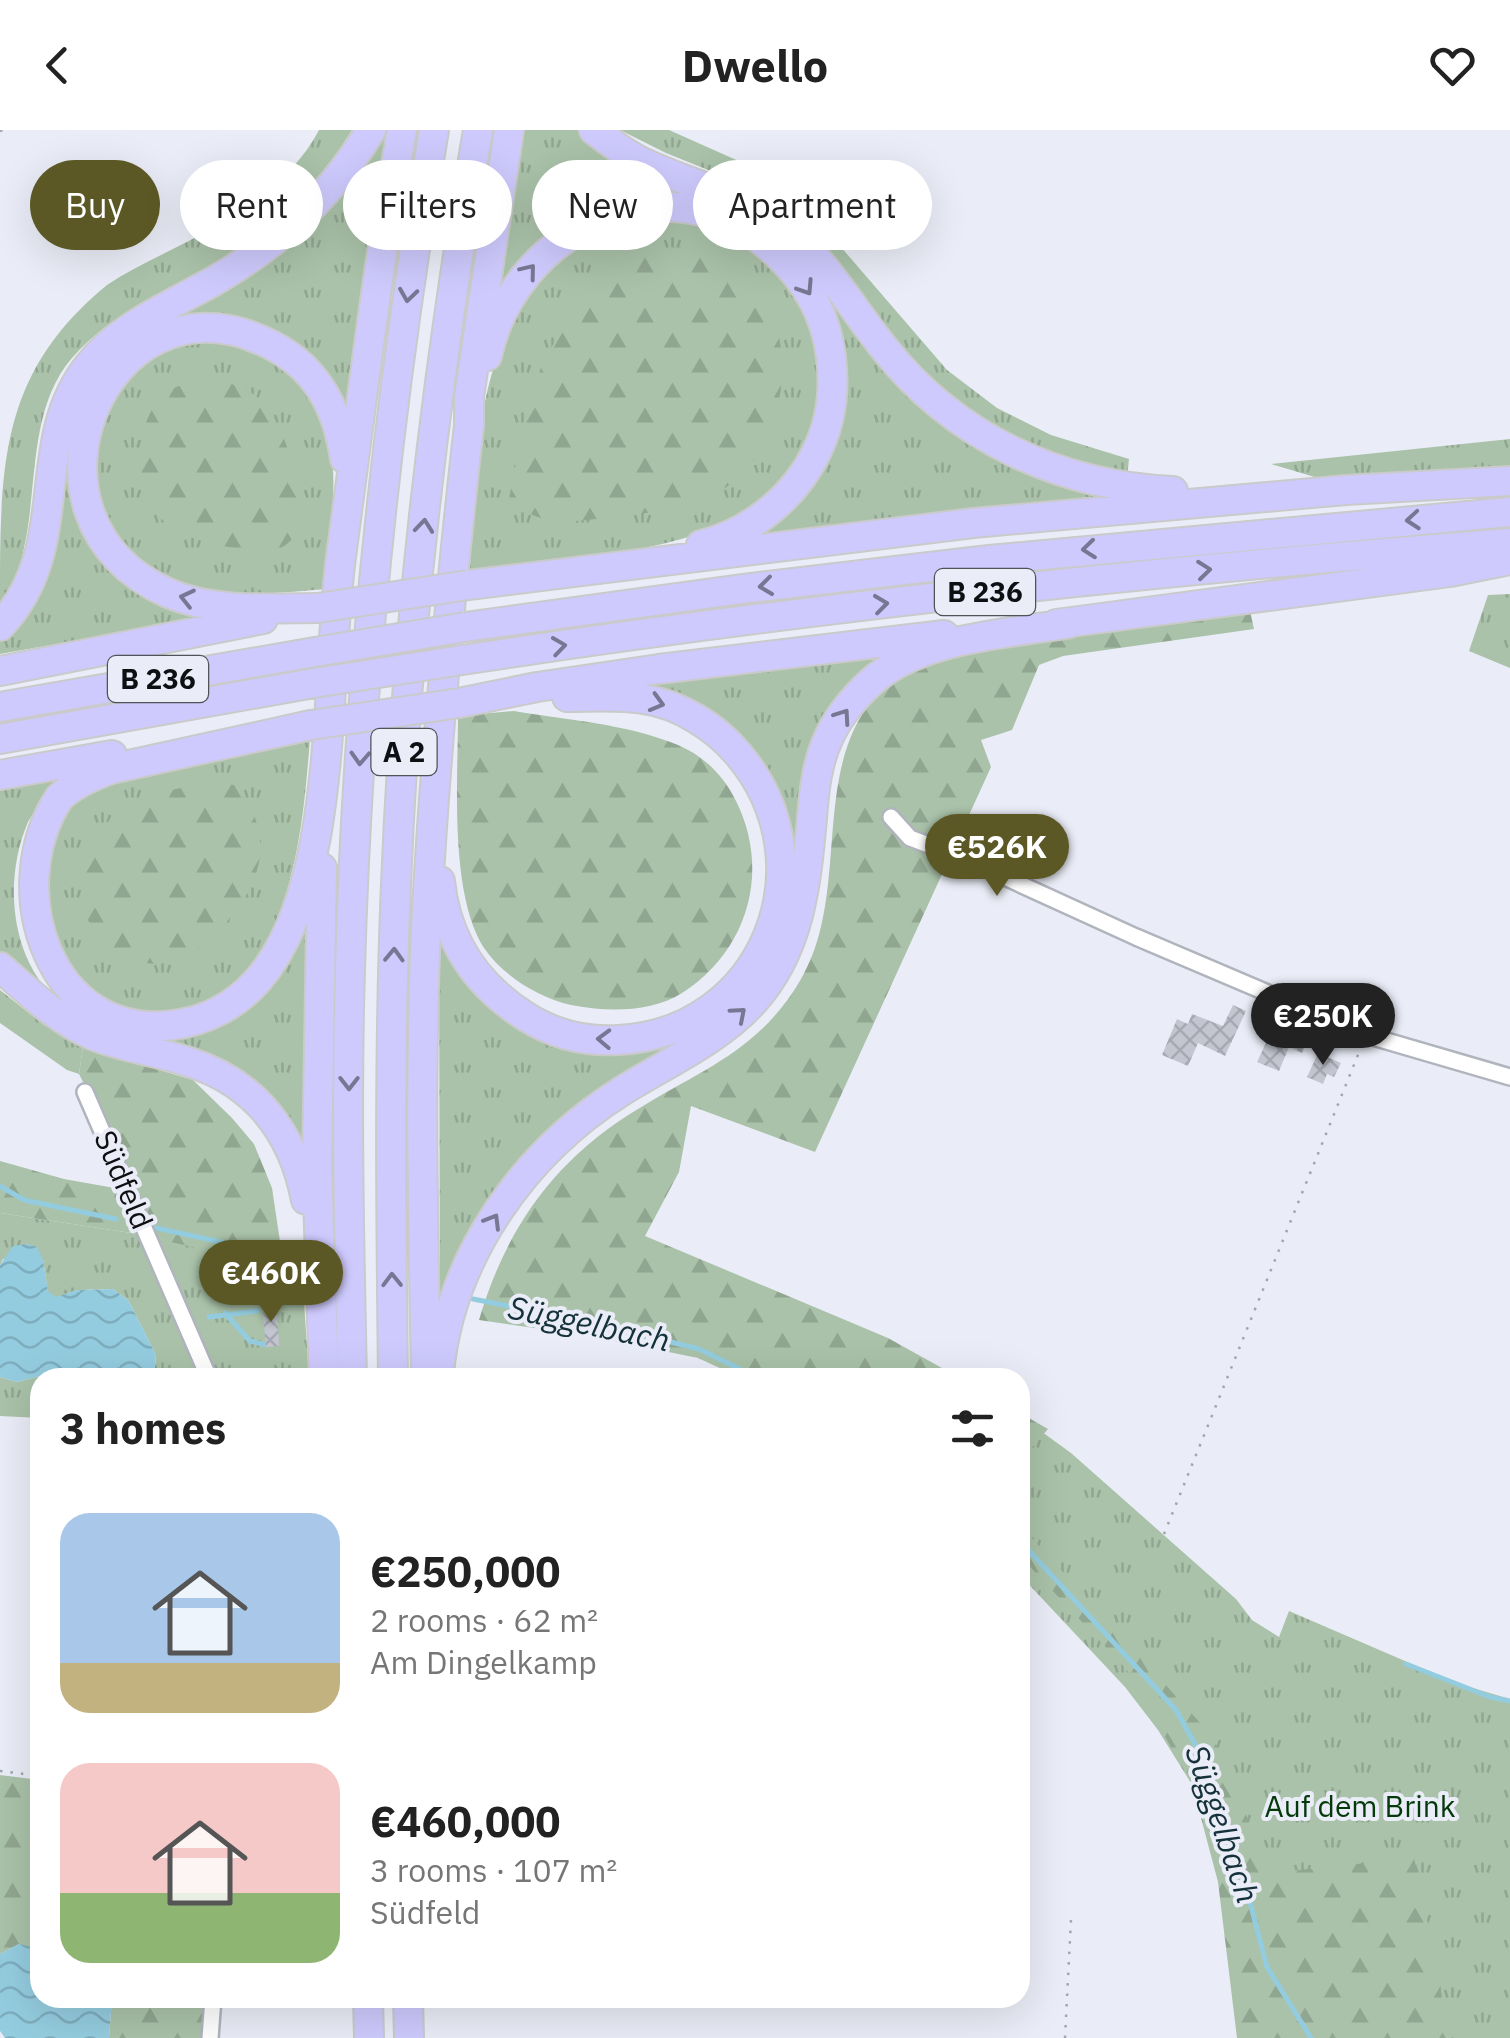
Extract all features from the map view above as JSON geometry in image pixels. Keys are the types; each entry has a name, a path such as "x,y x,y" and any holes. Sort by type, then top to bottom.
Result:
{"highway":[{"path":"0,626 16,610 33,580 46,530 59,424 71,390 90,363 118,336 268,248 327,191 372,130"},
{"path":"324,1368 318,1251 322,792 342,550 382,244 402,130"},
{"name":"A 2","path":"352,1368 348,1068 362,732 373,585 393,407 434,130"},
{"name":"A 2","path":"393,1368 390,1070 406,730 436,402 478,130"},
{"path":"426,1368 423,1077 434,799 469,396 509,130"},
{"path":"594,130 643,163 735,198 788,230 914,382 962,423 1002,447 1043,466 1119,486 1280,496"},
{"path":"0,671 318,608 566,571 711,543 754,522 795,486 808,469 823,440 832,393 829,340 811,293 763,240 717,216 662,206 609,216 558,241 519,282 490,344 469,425"},
{"path":"318,608 236,608 170,594 144,580 106,548 84,506 78,480 78,446 96,395 114,370 139,349 185,332 211,330 253,336 300,362 317,381 340,427 346,461 340,508 342,550"},
{"path":"566,571 596,571 973,523 1510,481"},
{"name":"B 236","path":"0,707 464,628 742,589 990,560 1510,512"},
{"name":"B 236","path":"0,739 314,683 720,623 1338,556 1510,543"},
{"path":"0,775 191,740 491,698 537,687 659,669 1071,623 1450,572 1510,560"},
{"path":"440,1368 445,1338 468,1268 522,1177 547,1148 598,1106 733,1020 753,1002 772,976 798,922 818,771 828,737 847,708 873,680 918,655 953,644 1071,623"},
{"path":"434,799 442,904 450,931 483,984 544,1027 574,1037 606,1040 664,1033 698,1018 729,993 758,957 773,925 782,890 783,856 769,799 733,747 689,715 644,699 491,698"},
{"path":"311,725 111,769 85,779 61,796 34,832 25,858 21,906 35,952 51,976 74,999 99,1015 127,1023 187,1024 230,1005 265,972 282,948 307,882 322,792"},
{"path":"0,966 68,1023 112,1043 212,1070 254,1096 272,1116 294,1154 318,1251"},
{"path":"368,2008 369,2038"},
{"path":"408,2008 409,2038"}],"street":[{"path":"890,817 910,838 1366,1035 1510,1077"},
{"name":"Südfeld","path":"84,1092 204,1368"},
{"path":"210,2038 212,2008"}],"path":[{"path":"1164,1534 1366,1035"},
{"path":"0,1771 30,1775"},
{"path":"1065,2038 1072,1920"}],"green space":[{"path":"319,130 352,130 323,171 323,160 299,160"},
{"path":"380,130 388,130 384,160 346,160"},
{"path":"524,130 582,130 638,160 532,160 533,250 496,299 504,250 512,250 512,202"},
{"path":"620,130 669,130 736,160 693,160 693,164"},
{"path":"343,163 343,250 370,250 347,407 323,371 243,323 100,370 71,427 66,466 73,512 94,549 113,571 210,617 0,654 0,640 5,636 66,427 95,368 172,314 244,250 323,250 323,180"},
{"path":"673,179 693,189 693,223 673,222"},
{"path":"673,220 693,224 693,250 751,250 769,264 794,296 810,332 818,371 817,410 805,447 784,481 752,509 722,525 612,554 463,573 476,457 501,345 525,297 560,259 576,250 673,250"},
{"path":"180,245 180,250 234,250 102,330 72,358 58,378 41,424 20,570 0,603 6,464 13,424 26,387 45,352 72,318 107,285"},
{"path":"673,248 709,255 735,267 767,303 778,330 781,391 761,448 744,472 722,490 685,506 577,521 555,521 528,513 509,499 524,421 543,361 583,296 610,268 647,251"},
{"path":"771,250 791,250 900,379 1117,494 760,535 842,378"},
{"path":"824,250 844,250 947,370 997,408 1051,435 1129,459 1127,477 1049,454 989,423 929,378 883,327"},
{"path":"213,342 272,358 299,378 317,402 328,431 333,462 325,589 248,594 191,587 163,576 131,554 113,536 101,515 90,455 96,428 109,402 137,368 155,356 179,347"},
{"path":"227,382 253,394 266,407 292,462 300,503 299,521 293,538 270,554 217,545 178,531 155,511 142,477 142,439 155,405 167,392 181,386"},
{"path":"1510,439 1510,468 1318,478 1271,464"},
{"path":"1510,594 1510,668 1469,651 1488,595"},
{"path":"1250,611 1254,629 1063,656 1039,665 1012,730 981,740 991,767 815,1152 691,1106 679,1172 645,1236 888,1338 942,1368 720,1368 698,1358 590,1336 479,1320 519,1226 558,1173 608,1129 749,1041 785,1003 801,979 817,941 826,901 840,776 851,737 870,703 902,673 936,657"},
{"path":"888,654 842,692 819,732 802,803 789,914 777,948 758,981 742,1000 702,1033 590,1098 537,1141 515,1167 478,1226 440,1321 439,935 478,992 531,1031 576,1045 636,1046 689,1029 734,998 767,955 787,906 792,852 779,798 746,748 706,713 642,689 642,685"},
{"path":"514,711 618,727 678,745 705,761 736,801 752,855 747,907 723,955 705,976 670,1000 628,1009 571,1005 523,984 501,968 484,948 465,898 460,867 458,716"},
{"path":"310,738 303,812 289,885 272,932 245,972 207,1000 163,1011 139,1010 87,991 43,938 48,836 73,804 101,784"},
{"path":"61,779 28,822 19,847 14,902 26,955 39,979 56,1000 79,1016 114,1026 185,1035 306,916 303,1150 280,1113 81,1021 0,955 0,791"},
{"path":"214,781 239,786 254,814 260,856 252,884 218,931 194,951 168,963 133,959 104,941 83,906 85,875 99,835 114,815 129,804"},
{"path":"0,990 44,1025 83,1047 79,1074 67,1070 0,1023"},
{"path":"83,1047 193,1080 232,1118 254,1144 272,1188 284,1268 149,1237 79,1074"},
{"path":"0,1161 120,1189 138,1234 0,1213"},
{"path":"0,1213 138,1234 302,1271 308,1368 155,1368 156,1355 128,1300 113,1289 77,1290 56,1298 48,1292 43,1260 3,1259 0,1265"},
{"path":"0,1377 17,1382 30,1379 30,1418 0,1416"},
{"path":"1030,1419 1048,1429 1030,1450"},
{"name":"Auf dem Brink","path":"1030,1423 1071,1453 1236,1599 1252,1620 1279,1637 1289,1611 1456,1683 1510,1699 1510,2038 1246,2038 1220,1863 1191,1783 1125,1687 1030,1586"},
{"path":"1030,1536 1213,1737 1271,1873 1414,1858 1440,1983 1447,2038 1237,2038 1218,1882 1192,1784 1127,1670 1030,1567"},
{"path":"0,1775 30,1779 30,1956 19,1944 0,1954"},
{"path":"111,2008 206,2008 204,2038 109,2038"}],"water":[{"path":"13,1246 37,1247 48,1291 56,1297 77,1290 113,1289 128,1300 156,1355 155,1368 30,1368 30,1379 17,1382 0,1377 0,1265"},
{"path":"19,1944 30,1946 30,2008 111,2008 109,2038 5,2038 0,2031 0,1954"}],"building":[{"path":"1233,1005 1246,1011 1225,1056 1198,1043 1188,1066 1162,1055 1177,1019 1188,1024 1192,1014 1223,1026"},
{"path":"1277,1020 1310,1035 1302,1053 1289,1047 1279,1071 1257,1062"},
{"path":"1318,1053 1341,1063 1334,1077 1327,1074 1323,1084 1307,1077"},
{"path":"277,1304 279,1346 266,1347 262,1305"}],"waterway":[{"name":"Süggelbach","path":"0,1186 24,1200 116,1219"},
{"name":"Süggelbach","path":"156,1228 263,1251"},
{"name":"Süggelbach","path":"473,1299 699,1349 738,1368"},
{"path":"209,1317 257,1311"},
{"path":"225,1313 250,1341 266,1345"},
{"name":"Süggelbach","path":"1030,1552 1176,1710 1211,1773 1267,1967 1311,2038"},
{"path":"1406,1664 1510,1701"}]}
